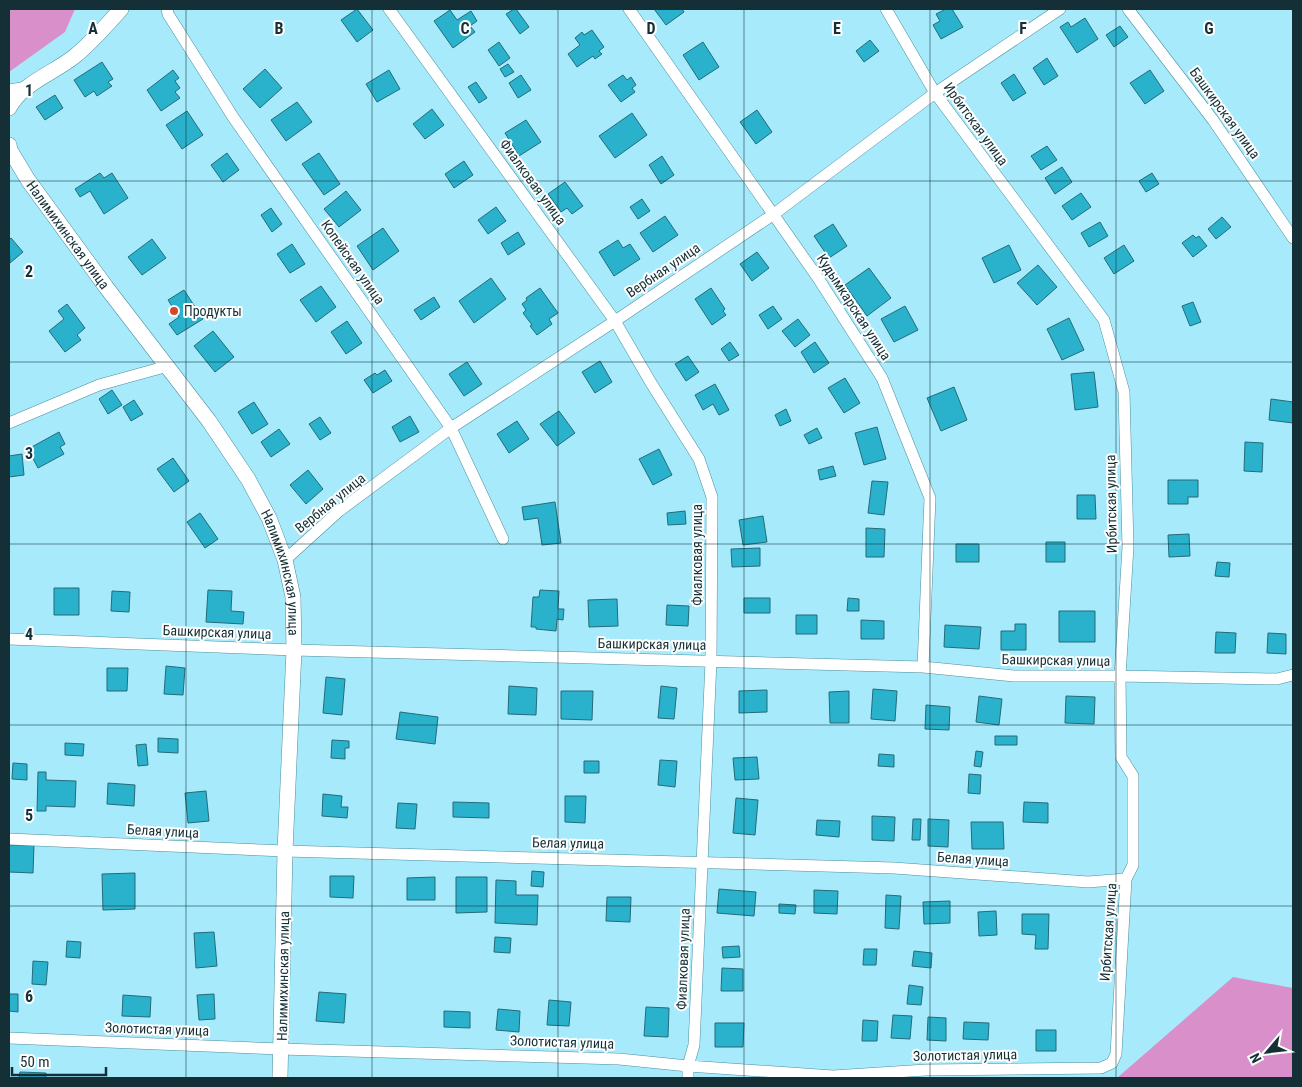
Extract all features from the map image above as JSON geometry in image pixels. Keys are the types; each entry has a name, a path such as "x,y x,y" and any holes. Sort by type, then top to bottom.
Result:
{"street":[{"path":"9,108 13,101 28,87 74,57 98,35 121,9"},
{"name":"Копейская улица","path":"167,9 168,14 232,116 451,428 503,539"},
{"name":"Фиалковая улица","path":"389,9 615,321 699,459 712,496 711,661 694,1045 688,1066 688,1078"},
{"name":"Кудымкарская улица","path":"629,9 818,278 882,378 930,498 923,667"},
{"name":"Ирбитская улица","path":"886,9 935,93 1104,320 1124,392 1128,547 1120,676 1121,757 1134,776 1133,865 1126,880 1116,1054 1112,1063"},
{"name":"Вербная улица","path":"285,560 340,511 451,428 774,214 935,93 1060,9"},
{"name":"Башкирская улица","path":"1128,9 1214,120 1293,238"},
{"path":"9,90 28,87"},
{"name":"Налимихинская улица","path":"9,147 33,188 209,421 248,479 268,518 285,560 293,597 294,650 285,851 280,1078"},
{"path":"9,423 99,385 168,366"},
{"name":"Башкирская улица","path":"9,639 294,650 923,667 1014,676 1277,679 1293,675"},
{"name":"Белая улица","path":"9,839 285,851 894,868 1088,882 1126,880"},
{"name":"Золотистая улица","path":"9,1038 281,1049 619,1059 688,1066 833,1076 926,1070 1101,1068 1112,1063"}],"shaded area":[{"path":"9,9 75,9 65,32 9,72"},
{"path":"1233,977 1293,988 1293,1078 1117,1078"}],"building":[{"path":"357,9 373,30 357,42 341,20"},
{"path":"516,9 529,27 520,34 506,14"},
{"path":"654,9 682,9 684,12 666,25"},
{"path":"946,9 952,9 963,27 941,39 933,25 940,21 936,14"},
{"path":"450,10 457,20 471,11 477,21 470,26 475,32 453,48 434,21"},
{"path":"1085,18 1098,39 1077,53 1060,27 1068,22 1071,27"},
{"path":"1120,26 1128,37 1114,47 1106,35"},
{"path":"592,30 604,47 599,51 602,54 595,59 593,56 577,67 568,54 580,45 575,38 582,32 584,35"},
{"path":"870,40 879,51 864,62 856,51"},
{"path":"499,42 510,58 499,66 488,50"},
{"path":"703,42 719,67 699,80 683,55"},
{"path":"1047,58 1058,76 1044,85 1033,68"},
{"path":"102,62 113,79 108,82 112,86 97,96 94,91 85,97 74,80"},
{"path":"508,64 514,72 505,77 500,69"},
{"path":"265,69 282,88 260,108 243,89"},
{"path":"173,70 179,78 175,81 180,88 175,92 180,98 161,111 147,90"},
{"path":"389,70 400,89 377,102 366,84"},
{"path":"1150,70 1164,91 1145,104 1130,83"},
{"path":"1014,74 1026,93 1013,101 1001,83"},
{"path":"521,75 531,90 518,98 509,83"},
{"path":"623,75 627,80 631,77 636,85 632,88 635,92 621,102 608,85"},
{"path":"476,82 487,98 479,103 468,87"},
{"path":"55,95 63,108 45,120 36,107"},
{"path":"297,102 312,122 286,141 271,120"},
{"path":"432,109 444,125 425,139 413,124"},
{"path":"757,110 772,132 756,144 740,122"},
{"path":"187,111 203,135 182,149 166,125"},
{"path":"632,113 647,135 615,158 599,136"},
{"path":"526,120 541,142 519,156 505,133"},
{"path":"1047,146 1057,160 1041,170 1031,156"},
{"path":"227,153 239,170 223,182 211,165"},
{"path":"319,153 340,184 324,195 302,164"},
{"path":"662,156 674,175 661,184 649,165"},
{"path":"464,161 473,175 454,188 445,174"},
{"path":"1062,167 1072,182 1055,194 1045,178"},
{"path":"100,173 104,178 112,173 128,198 104,214 90,191 80,197 75,189"},
{"path":"1152,173 1159,184 1146,192 1139,181"},
{"path":"565,182 583,206 572,214 567,208 561,212 548,194"},
{"path":"346,191 361,210 339,227 324,209"},
{"path":"1081,193 1091,207 1072,220 1062,206"},
{"path":"642,199 650,211 638,219 630,207"},
{"path":"496,207 506,221 488,234 478,220"},
{"path":"271,208 282,224 272,232 261,215"},
{"path":"665,216 678,235 653,252 640,233"},
{"path":"1222,217 1231,227 1216,239 1208,229"},
{"path":"1100,222 1108,236 1089,247 1081,233"},
{"path":"833,224 847,246 829,258 814,236"},
{"path":"383,228 399,251 373,270 357,246"},
{"path":"518,232 525,244 508,255 501,243"},
{"path":"1193,235 1196,238 1199,236 1207,246 1193,257 1182,243"},
{"path":"11,238 23,252 10,263 9,240"},
{"path":"152,239 166,258 142,275 128,257"},
{"path":"618,240 623,248 630,244 640,259 614,276 599,252"},
{"path":"292,244 305,264 290,273 277,254"},
{"path":"1009,245 1021,270 994,283 982,258"},
{"path":"1124,245 1134,261 1114,274 1104,258"},
{"path":"757,252 769,268 752,281 740,264"},
{"path":"1038,265 1057,287 1037,305 1017,283"},
{"path":"869,268 891,298 867,316 845,285"},
{"path":"491,278 506,299 474,323 459,301"},
{"path":"321,286 336,307 316,322 300,300"},
{"path":"540,288 558,313 549,319 552,324 537,335 523,313 526,310 522,304 527,300 526,298"},
{"path":"711,288 725,309 723,311 726,315 712,325 695,299"},
{"path":"184,290 203,319 177,335 169,324 179,317 168,300"},
{"path":"434,297 440,307 421,320 414,310"},
{"path":"1193,302 1201,322 1190,326 1182,306"},
{"path":"67,304 85,328 77,335 81,340 65,352 49,331 64,319 58,311"},
{"path":"773,306 782,319 768,329 759,315"},
{"path":"905,306 918,330 894,342 881,319"},
{"path":"1069,318 1084,350 1062,360 1047,329"},
{"path":"798,319 810,335 795,347 782,331"},
{"path":"347,321 362,343 346,354 331,332"},
{"path":"213,331 234,357 215,372 194,346"},
{"path":"730,342 739,355 729,361 721,349"},
{"path":"815,342 829,363 814,373 801,352"},
{"path":"688,356 699,372 686,381 675,364"},
{"path":"600,361 612,382 595,393 582,372"},
{"path":"467,362 482,384 464,396 449,374"},
{"path":"385,370 392,381 373,393 364,380 375,373 377,375"},
{"path":"1094,372 1098,407 1075,410 1071,374"},
{"path":"845,378 860,403 844,413 828,388"},
{"path":"715,384 729,410 719,415 713,404 703,410 695,395"},
{"path":"954,387 967,420 941,431 927,398"},
{"path":"112,390 122,405 108,414 99,399"},
{"path":"1271,399 1293,402 1293,423 1269,420"},
{"path":"134,400 143,414 131,421 123,407"},
{"path":"254,402 268,424 252,434 238,412"},
{"path":"786,409 791,421 780,426 775,415"},
{"path":"559,411 575,433 557,446 540,424"},
{"path":"410,416 419,432 400,442 392,427"},
{"path":"320,417 331,433 320,440 309,424"},
{"path":"517,421 529,439 509,453 497,434"},
{"path":"877,427 886,459 864,465 855,433"},
{"path":"817,428 822,438 809,444 804,435"},
{"path":"279,429 290,444 271,457 261,442"},
{"path":"59,432 65,444 60,447 64,454 38,468 28,449"},
{"path":"1245,442 1263,443 1262,472 1244,471"},
{"path":"659,449 672,475 653,485 639,459"},
{"path":"22,454 24,475 9,477 9,456"},
{"path":"173,458 189,481 174,492 157,469"},
{"path":"833,466 836,476 820,480 818,470"},
{"path":"308,470 323,489 306,504 290,485"},
{"path":"1168,480 1198,480 1198,497 1188,497 1188,504 1168,504"},
{"path":"872,481 888,482 884,515 868,513"},
{"path":"1077,495 1095,495 1096,519 1077,519"},
{"path":"555,502 561,543 542,545 538,518 524,520 522,507"},
{"path":"685,511 686,524 668,525 667,513"},
{"path":"200,513 218,539 205,548 187,522"},
{"path":"763,516 767,542 743,545 739,520"},
{"path":"866,528 885,529 884,557 866,557"},
{"path":"1189,534 1190,556 1169,557 1168,535"},
{"path":"1046,542 1065,542 1065,562 1046,562"},
{"path":"956,544 979,544 979,562 956,562"},
{"path":"760,548 760,566 732,567 731,549"},
{"path":"1217,562 1230,563 1229,577 1215,576"},
{"path":"54,588 79,588 79,615 54,615"},
{"path":"208,590 232,591 231,611 244,612 243,624 206,622"},
{"path":"540,590 559,591 558,609 564,609 563,620 557,619 556,631 531,627 533,597 539,597"},
{"path":"112,591 130,592 129,612 111,611"},
{"path":"744,598 770,598 770,613 744,613"},
{"path":"848,598 859,599 859,611 847,611"},
{"path":"617,599 618,626 589,627 588,600"},
{"path":"667,605 689,606 688,626 666,625"},
{"path":"1059,611 1095,611 1095,642 1059,642"},
{"path":"796,615 817,615 817,634 796,634"},
{"path":"861,620 884,621 884,639 861,639"},
{"path":"1015,624 1026,624 1026,650 1001,650 1001,631 1015,631"},
{"path":"945,625 981,627 979,649 944,647"},
{"path":"1216,632 1236,633 1235,653 1215,653"},
{"path":"1268,633 1286,634 1286,654 1267,653"},
{"path":"166,666 185,668 183,695 164,694"},
{"path":"107,668 128,668 127,691 107,691"},
{"path":"326,677 345,679 342,715 323,713"},
{"path":"509,686 537,688 536,715 508,714"},
{"path":"661,686 677,688 674,719 658,718"},
{"path":"873,689 897,691 895,721 871,719"},
{"path":"767,690 767,712 739,713 739,691"},
{"path":"561,691 593,691 592,720 561,719"},
{"path":"849,691 849,723 830,723 829,692"},
{"path":"979,696 1002,699 999,725 976,722"},
{"path":"1066,696 1095,697 1094,724 1065,723"},
{"path":"926,705 950,707 949,730 925,729"},
{"path":"400,712 438,717 435,744 396,739"},
{"path":"995,736 1017,736 1017,745 995,745"},
{"path":"158,738 178,739 178,753 158,752"},
{"path":"332,740 349,741 349,748 345,748 345,759 331,758"},
{"path":"65,743 84,744 83,756 65,755"},
{"path":"146,744 148,765 138,766 136,745"},
{"path":"976,751 983,752 981,767 974,766"},
{"path":"879,754 894,755 894,767 878,766"},
{"path":"757,757 759,779 735,780 733,758"},
{"path":"660,760 677,761 675,787 658,785"},
{"path":"584,761 599,761 599,773 584,773"},
{"path":"13,763 27,764 27,780 12,779"},
{"path":"38,772 46,772 46,780 76,781 75,807 46,806 46,811 37,811"},
{"path":"969,774 981,775 980,794 968,793"},
{"path":"108,783 135,785 134,806 107,804"},
{"path":"206,791 209,821 188,823 185,793"},
{"path":"323,794 342,796 341,807 348,807 347,818 322,816"},
{"path":"565,796 586,796 585,823 565,822"},
{"path":"736,798 758,800 755,835 733,833"},
{"path":"453,802 489,803 489,818 453,817"},
{"path":"1024,802 1048,803 1048,823 1023,822"},
{"path":"398,803 417,804 415,829 396,828"},
{"path":"872,816 895,817 894,841 872,840"},
{"path":"913,819 921,819 920,840 912,840"},
{"path":"928,819 949,820 948,847 928,846"},
{"path":"817,820 840,821 839,837 816,835"},
{"path":"971,822 1003,822 1004,849 972,849"},
{"path":"9,845 34,845 33,873 9,872"},
{"path":"532,871 544,872 543,887 531,886"},
{"path":"135,873 135,909 103,910 102,874"},
{"path":"330,876 354,876 353,898 330,897"},
{"path":"435,877 435,900 407,900 407,878"},
{"path":"456,877 487,877 487,912 456,913"},
{"path":"496,880 516,881 516,895 538,895 537,925 495,923"},
{"path":"719,889 756,892 754,916 717,913"},
{"path":"814,890 838,891 837,914 814,913"},
{"path":"886,895 901,896 899,929 885,928"},
{"path":"607,897 631,897 630,922 606,921"},
{"path":"950,901 950,923 924,924 923,902"},
{"path":"779,904 796,905 795,914 779,913"},
{"path":"996,911 997,935 979,936 978,912"},
{"path":"1022,914 1049,914 1048,949 1035,949 1036,935 1022,934"},
{"path":"214,932 217,966 196,968 194,933"},
{"path":"495,937 511,938 510,953 494,952"},
{"path":"67,941 81,942 80,958 66,957"},
{"path":"739,946 740,957 723,958 722,947"},
{"path":"864,949 877,949 876,965 863,965"},
{"path":"914,951 932,953 931,968 912,966"},
{"path":"33,961 48,962 46,985 32,984"},
{"path":"722,968 743,969 743,991 721,991"},
{"path":"909,985 923,987 921,1005 907,1004"},
{"path":"319,992 346,994 344,1023 316,1021"},
{"path":"9,994 18,994 18,1012 9,1011"},
{"path":"214,994 215,1019 199,1020 197,995"},
{"path":"123,995 151,997 150,1017 122,1016"},
{"path":"549,1000 571,1002 569,1026 547,1025"},
{"path":"646,1007 669,1008 668,1037 644,1036"},
{"path":"498,1009 520,1011 519,1032 496,1030"},
{"path":"444,1011 470,1012 470,1028 444,1027"},
{"path":"893,1015 912,1016 910,1039 891,1038"},
{"path":"928,1017 946,1018 946,1041 927,1040"},
{"path":"863,1020 878,1021 877,1041 862,1041"},
{"path":"964,1022 989,1023 988,1040 963,1039"},
{"path":"715,1023 744,1023 743,1047 715,1047"},
{"path":"1036,1030 1056,1030 1056,1051 1036,1051"},
{"path":"20,1072 46,1073 46,1078 19,1078"}],"place":[{"name":"Продукты","path":"174,311"}]}
